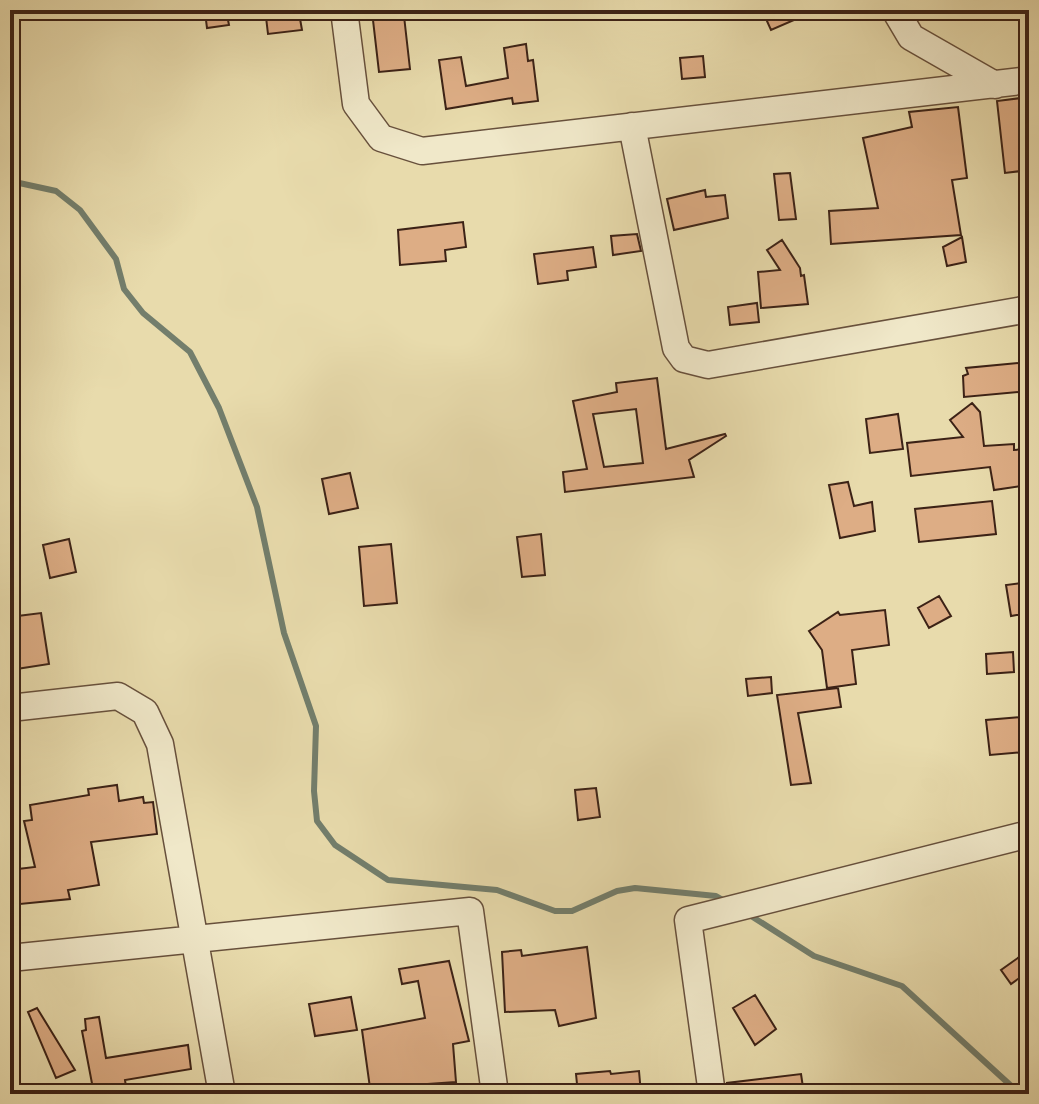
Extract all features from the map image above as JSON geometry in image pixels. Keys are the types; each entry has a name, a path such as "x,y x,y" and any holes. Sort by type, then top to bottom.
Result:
{"street":[{"path":"344,10 356,104 381,138 422,151 1029,80"},
{"path":"895,10 911,37 995,85"},
{"path":"632,126 676,348 684,359 708,365 1029,309"},
{"path":"10,708 118,696 145,712 160,744 222,1094"},
{"path":"712,1094 688,920 1029,834"},
{"path":"10,958 470,911 495,1094"}],"building":[{"path":"226,10 229,25 207,28 205,12"},
{"path":"762,10 817,10 771,30"},
{"path":"299,13 302,30 268,34 266,17"},
{"path":"404,16 410,69 379,72 373,20"},
{"path":"526,44 528,61 533,60 538,101 513,104 512,98 446,109 439,60 461,57 466,86 508,78 504,48"},
{"path":"703,56 705,77 682,79 680,58"},
{"path":"1029,97 1029,170 1005,173 997,101"},
{"path":"958,107 967,178 952,180 961,235 831,244 829,211 878,208 863,138 912,127 909,112"},
{"path":"790,173 796,219 779,220 774,174"},
{"path":"705,190 706,197 725,195 728,218 674,230 667,199"},
{"path":"463,222 466,247 445,250 446,261 400,265 398,230"},
{"path":"637,234 641,251 613,255 611,236"},
{"path":"962,237 966,262 947,266 943,247"},
{"path":"782,240 800,268 801,276 804,275 808,304 761,308 758,272 780,270 767,250"},
{"path":"593,247 596,267 567,271 568,280 538,284 534,254"},
{"path":"757,303 759,322 730,325 728,307"},
{"path":"1029,362 1029,391 964,397 963,376 968,374 966,368"},
{"path":"657,378 666,449 725,434 689,460 694,477 565,492 563,472 587,469 573,401 617,392 616,383","holes":["636,409 643,463 604,467 593,414"]},
{"path":"972,403 980,412 984,446 1014,444 1014,450 1025,449 1029,485 994,490 990,467 911,476 907,443 963,437 950,420"},
{"path":"898,414 903,449 870,453 866,419"},
{"path":"350,473 358,508 329,514 322,479"},
{"path":"848,482 854,506 872,502 875,531 840,538 829,485"},
{"path":"992,501 996,534 919,542 915,509"},
{"path":"541,534 545,575 522,577 517,537"},
{"path":"69,539 76,572 50,578 43,545"},
{"path":"391,544 397,603 364,606 359,547"},
{"path":"1029,582 1029,613 1011,616 1006,585"},
{"path":"939,596 951,616 929,628 918,608"},
{"path":"885,610 889,645 852,650 856,684 827,688 822,650 809,631 838,612 840,615"},
{"path":"41,613 49,664 10,670 10,617"},
{"path":"1013,652 1014,672 987,674 986,654"},
{"path":"771,677 772,693 748,696 746,679"},
{"path":"838,688 841,707 798,713 811,783 791,785 777,695"},
{"path":"1021,717 1025,752 990,755 986,720"},
{"path":"117,785 119,801 143,797 144,803 153,802 157,834 91,842 99,885 68,890 70,899 10,905 10,870 35,867 24,821 32,820 30,805 89,795 88,789"},
{"path":"596,788 600,817 578,820 575,790"},
{"path":"587,947 596,1018 559,1026 555,1010 505,1012 502,952 521,950 522,956"},
{"path":"1029,950 1029,971 1011,984 1001,970"},
{"path":"449,961 469,1041 453,1044 456,1082 370,1088 362,1030 425,1018 418,981 402,984 399,969"},
{"path":"755,995 776,1029 755,1045 733,1008"},
{"path":"351,997 357,1030 315,1036 309,1004"},
{"path":"37,1008 75,1070 56,1078 28,1012"},
{"path":"99,1017 106,1058 188,1045 191,1069 125,1080 127,1094 94,1094 82,1031 86,1030 85,1019"},
{"path":"610,1071 611,1074 639,1071 641,1094 578,1094 576,1074"},
{"path":"801,1074 804,1094 728,1094 727,1083"}],"waterway":[{"path":"10,181 56,191 80,210 116,259 124,289 143,313 190,352 219,408 257,507 284,633 316,726 314,791 317,821 335,845 388,880 497,890 555,911 572,911 617,891 635,888 716,896 728,903"},
{"path":"748,914 814,956 902,986 1020,1094"}]}
